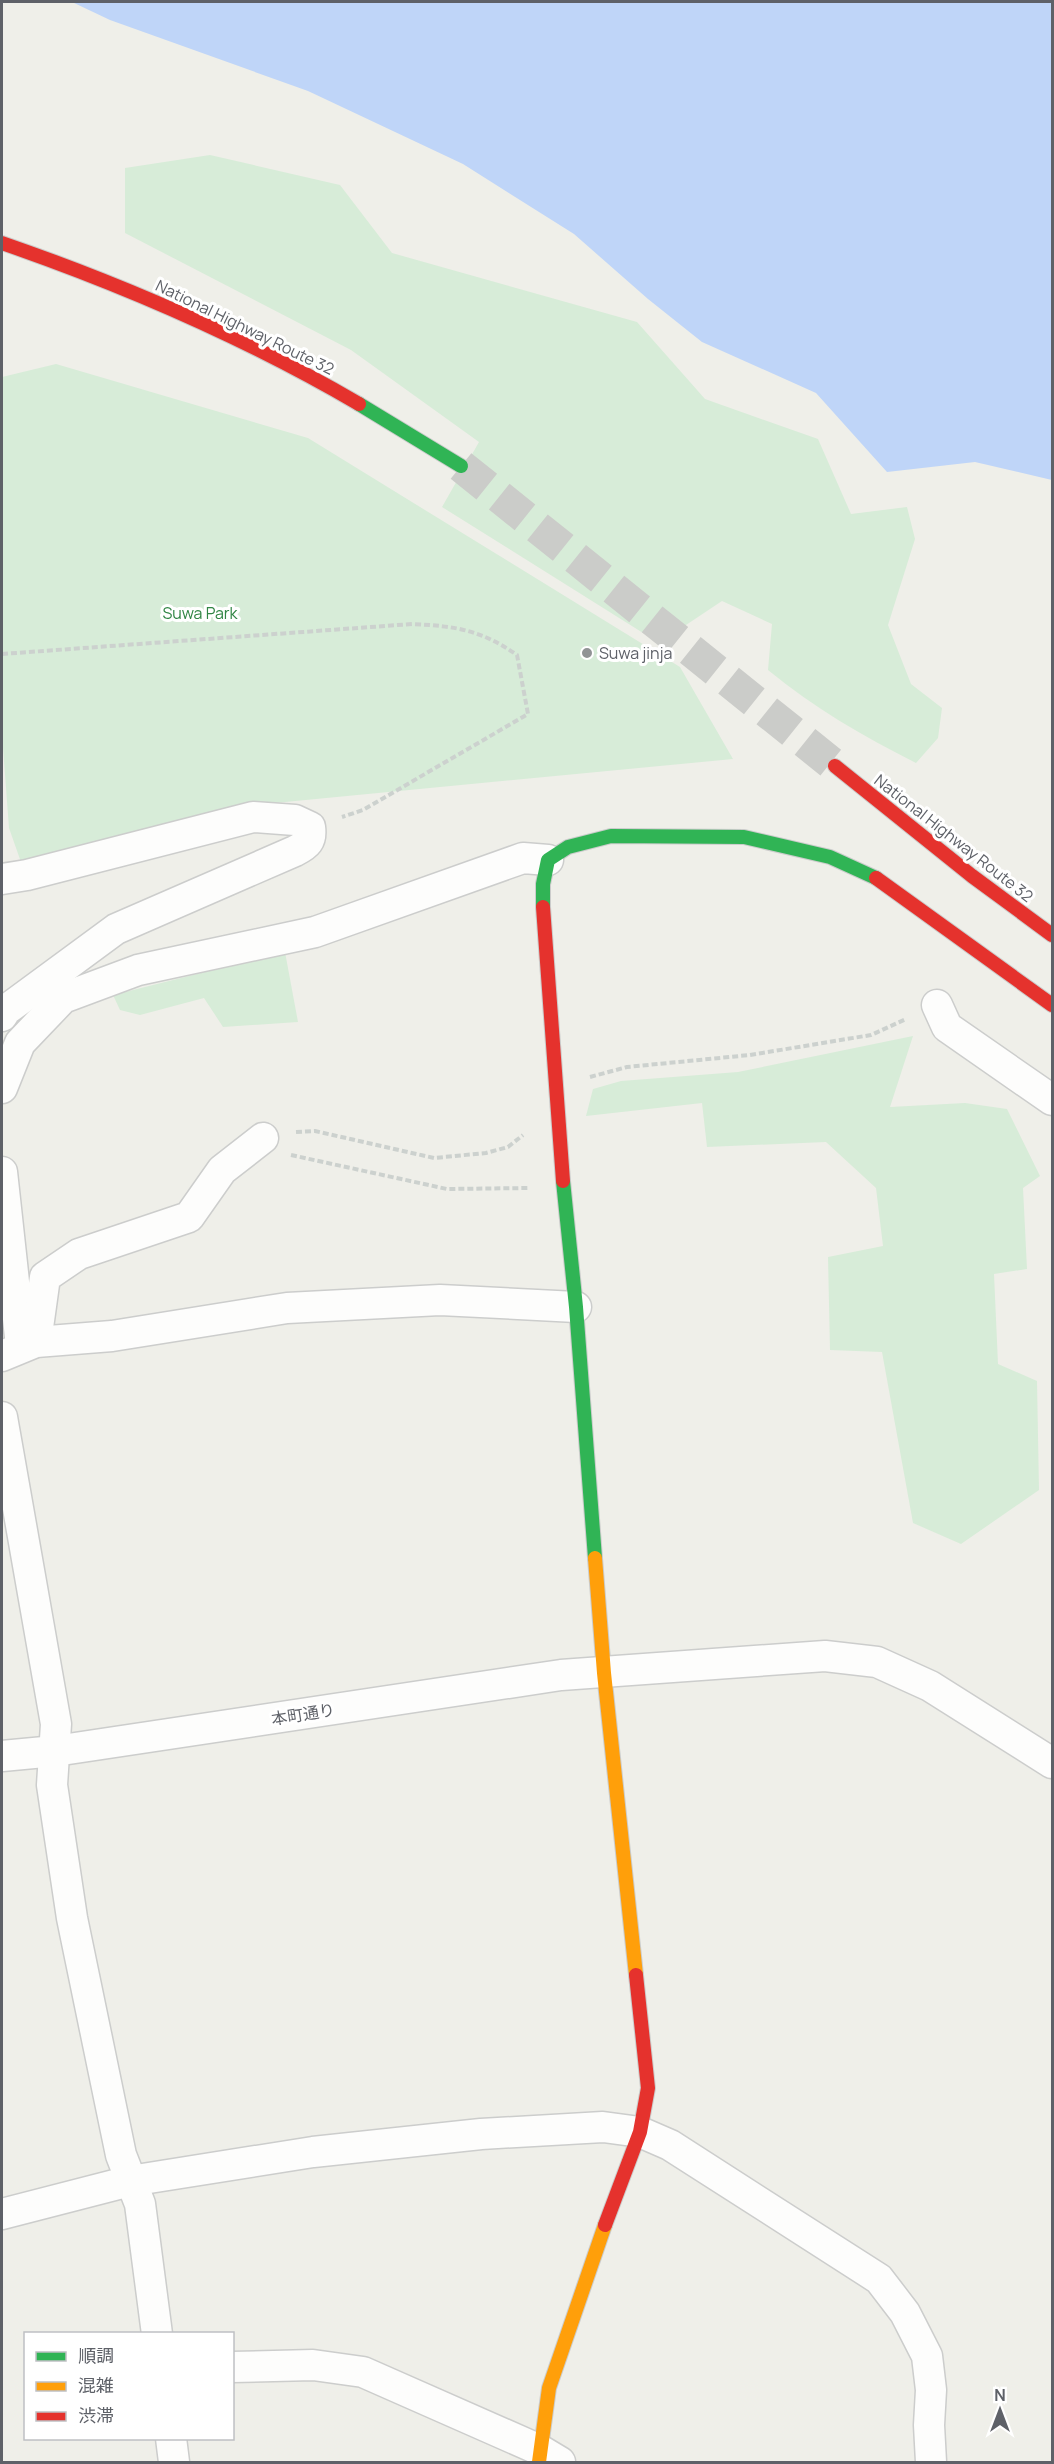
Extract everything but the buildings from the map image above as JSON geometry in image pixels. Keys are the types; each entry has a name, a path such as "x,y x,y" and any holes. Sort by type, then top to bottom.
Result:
{"main road":[{"name":"National Highway Route 32","path":"2,243 162,303 273,355 372,410 461,466"},
{"name":"National Highway Route 32","path":"836,766 972,876 1053,935"},
{"path":"546,2458 549,2388 627,2163 640,2132 648,2088 604,1673 576,1307 563,1184 543,908 543,884 548,860 567,847 611,836 744,837 830,857 879,879 1053,1005"}],"street":[{"path":"2,879 27,875 253,817 295,820 310,827 311,837 307,845 296,852 116,929 6,1010 2,1017"},
{"path":"2,1088 20,1042 63,998 138,970 315,932 524,858 548,860"},
{"path":"937,1005 947,1027 1053,1100"},
{"path":"19,1348 45,1277 79,1254 189,1217 222,1170 253,1145"},
{"path":"2,1172 19,1348"},
{"path":"19,1348 112,1336 287,1308 440,1300 576,1307"},
{"path":"2,1417 56,1724 52,1785 72,1918 121,2155 140,2204 157,2332"},
{"name":"本町通り","path":"2,1756 55,1751 561,1675 825,1656 877,1662 930,1686 1053,1763"},
{"path":"2,2214 130,2181 313,2152 481,2134 603,2127 640,2132 670,2145 879,2279 905,2313 927,2356 931,2390 929,2426 931,2463"},
{"path":"234,2367 313,2365 363,2372 546,2458"},
{"path":"171,2440 174,2463"}],"path":[{"path":"2,654 412,624 441,625 492,637 517,655 528,714 363,810 310,827"},
{"path":"589,1078 627,1067 750,1055 872,1035 937,1005"},
{"path":"253,1145 283,1132 315,1131 434,1158 486,1153 508,1147 526,1132"},
{"path":"253,1145 287,1155 447,1189 563,1184"}],"green space":[{"path":"210,155 340,185 392,253 637,322 705,399 818,439 851,514 907,507 915,539 888,625 911,684 942,708 938,738 916,763 858,732 803,697 768,670 772,624 722,601 659,643 442,507 479,442 351,350 125,233 125,168"},
{"name":"Suwa Park","path":"56,364 308,438 680,667 733,759 253,805 22,865 9,828 2,734 2,377"},
{"path":"285,952 298,1022 223,1027 204,998 140,1015 120,1010 113,995"},
{"path":"913,1036 890,1107 965,1103 1007,1109 1040,1176 1023,1188 1027,1269 994,1274 998,1364 1037,1381 1039,1490 961,1544 913,1523 882,1352 830,1350 828,1257 883,1246 876,1188 826,1142 707,1147 702,1103 586,1116 593,1089 621,1081 738,1072"}],"water":[{"path":"72,2 1052,2 1052,480 975,462 887,472 816,393 702,342 648,299 574,234 463,164 308,91 110,20"}],"tunnel":[{"path":"461,466 835,766"}],"traffic: fast":[{"path":"359,404 461,466"},
{"path":"543,907 543,884 548,860 568,847 611,836 744,837 830,857 876,878"},
{"path":"563,1181 576,1307 595,1558"}],"traffic: slow":[{"path":"595,1558 604,1673 636,1975"},
{"path":"539,2462 549,2388 605,2225"}],"traffic: jam":[{"path":"2,243 140,295 185,315 273,357 359,404"},
{"path":"835,766 972,876 1052,935"},
{"path":"876,878 1052,1005"},
{"path":"543,907 563,1181"},
{"path":"605,2225 640,2132 648,2088 636,1975"}],"place":[{"name":"Suwa jinja","path":"587,653"}]}
